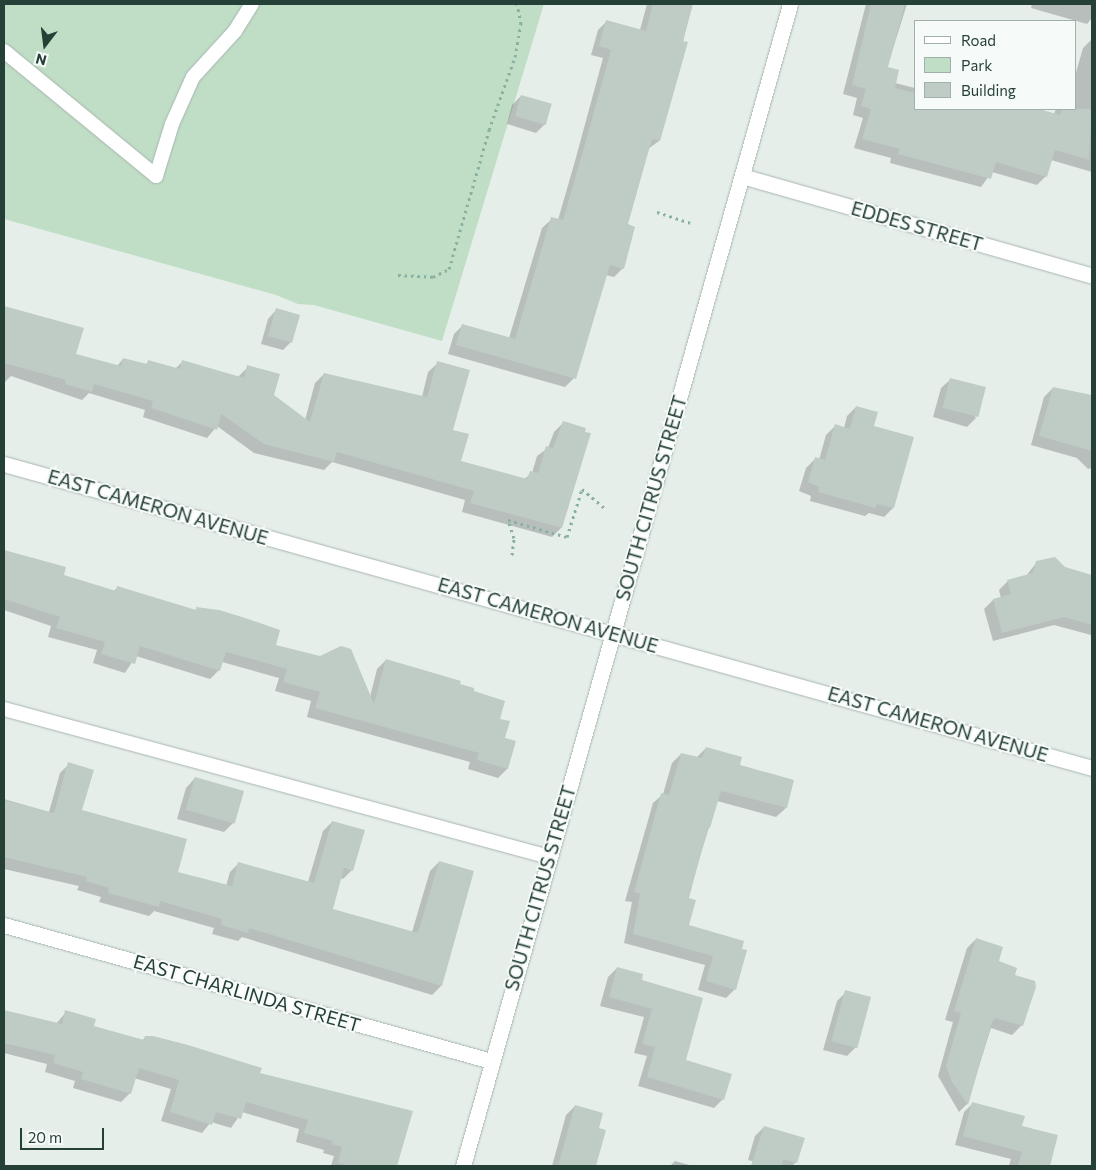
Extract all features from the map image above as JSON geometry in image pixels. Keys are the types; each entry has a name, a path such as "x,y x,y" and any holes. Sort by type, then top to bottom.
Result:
{"main road":[{"name":"SOUTH CITRUS STREET","path":"462,1166 790,4"},
{"name":"EDDES STREET","path":"742,176 1092,276"},
{"name":"EAST CAMERON AVENUE","path":"4,464 1092,768"},
{"name":"EAST CHARLINDA STREET","path":"4,925 491,1061"}],"lane":[{"path":"4,51 156,176 172,124 193,77 235,31 252,4"},
{"path":"4,710 549,857"}],"path":[{"path":"398,275 433,277 449,269 489,130 515,57 521,24 517,4"},
{"path":"657,212 690,223"},
{"path":"512,556 514,538 508,520 566,537 582,489 605,508"}],"green space":[{"path":"4,4 544,4 442,341 314,305 298,304 276,295 4,219"}],"building":[{"path":"653,4 693,4 683,41 688,42 660,141 652,139 628,224 635,227 624,269 610,265 576,379 456,345 462,324 515,339 551,217 563,220 583,151 611,50 599,46 606,20 646,31"},
{"path":"871,4 905,4 888,67 899,70 895,88 914,93 914,110 1042,110 1060,115 1062,110 1092,109 1089,160 1055,150 1047,177 996,162 991,179 898,154 900,149 862,139 871,109 861,106 866,89 852,85"},
{"path":"521,95 552,104 546,125 515,116"},
{"path":"4,306 84,328 76,354 121,366 123,358 147,364 148,360 180,369 182,360 244,378 247,365 280,374 274,395 310,422 324,373 427,397 437,361 470,370 453,430 469,434 461,461 527,479 530,471 538,473 546,446 553,448 563,421 586,428 585,432 591,433 562,528 470,503 474,491 337,452 334,462 264,444 221,414 217,430 151,408 153,401 94,384 92,392 65,384 66,380 4,363"},
{"path":"276,308 300,315 292,343 268,336"},
{"path":"950,378 986,387 978,417 943,408"},
{"path":"1053,387 1092,395 1092,451 1039,436"},
{"path":"856,406 878,412 874,426 914,437 894,508 877,504 875,508 818,492 819,487 808,482 815,457 825,460 835,424 850,429"},
{"path":"4,550 66,567 64,575 116,591 117,586 196,610 196,607 219,610 280,630 276,645 320,656 341,646 351,649 374,704 386,659 461,681 460,684 474,688 474,691 505,701 500,719 510,721 505,738 516,741 508,769 477,760 479,753 315,708 320,692 283,682 287,669 226,652 220,671 140,646 135,664 101,654 105,642 56,628 60,617 4,599"},
{"path":"1055,557 1065,567 1092,575 1092,625 1064,617 1002,633 993,599 1011,594 1007,580 1033,573 1036,561"},
{"path":"706,747 742,757 740,765 794,780 787,808 721,791 710,828 708,827 689,898 696,900 689,925 744,941 742,949 747,950 736,990 706,981 713,956 633,934 640,894 634,892 661,793 669,795 681,753 702,758"},
{"path":"68,762 94,770 82,810 187,839 178,872 232,886 238,862 314,883 332,821 365,830 353,871 344,868 333,909 418,933 439,861 474,871 442,986 249,928 248,933 221,925 222,919 160,901 159,907 108,893 109,888 86,881 87,877 4,857 4,800 54,813"},
{"path":"195,777 244,791 235,824 186,810"},
{"path":"976,938 1003,947 999,961 1017,968 1015,975 1035,981 1036,987 1023,1026 995,1018 992,1022 968,1105 952,1082 946,1066 961,1013 954,1011"},
{"path":"617,967 643,974 642,980 703,998 686,1060 732,1074 724,1100 647,1077 655,1047 642,1044 652,1009 609,997"},
{"path":"845,990 871,997 857,1048 831,1041"},
{"path":"4,1010 62,1024 65,1010 96,1019 94,1026 144,1040 145,1036 153,1036 188,1045 262,1068 260,1073 413,1111 397,1166 352,1166 338,1163 342,1147 332,1144 333,1141 304,1133 308,1120 246,1102 241,1119 216,1112 212,1125 170,1112 179,1080 139,1068 131,1094 81,1079 83,1072 53,1063 55,1055 4,1043"},
{"path":"972,1102 1025,1116 1022,1126 1058,1135 1050,1166 1018,1166 1022,1152 963,1136"},
{"path":"575,1105 603,1113 599,1128 606,1130 596,1166 558,1166"},
{"path":"764,1126 805,1138 797,1163 783,1159 782,1166 751,1166"}]}
